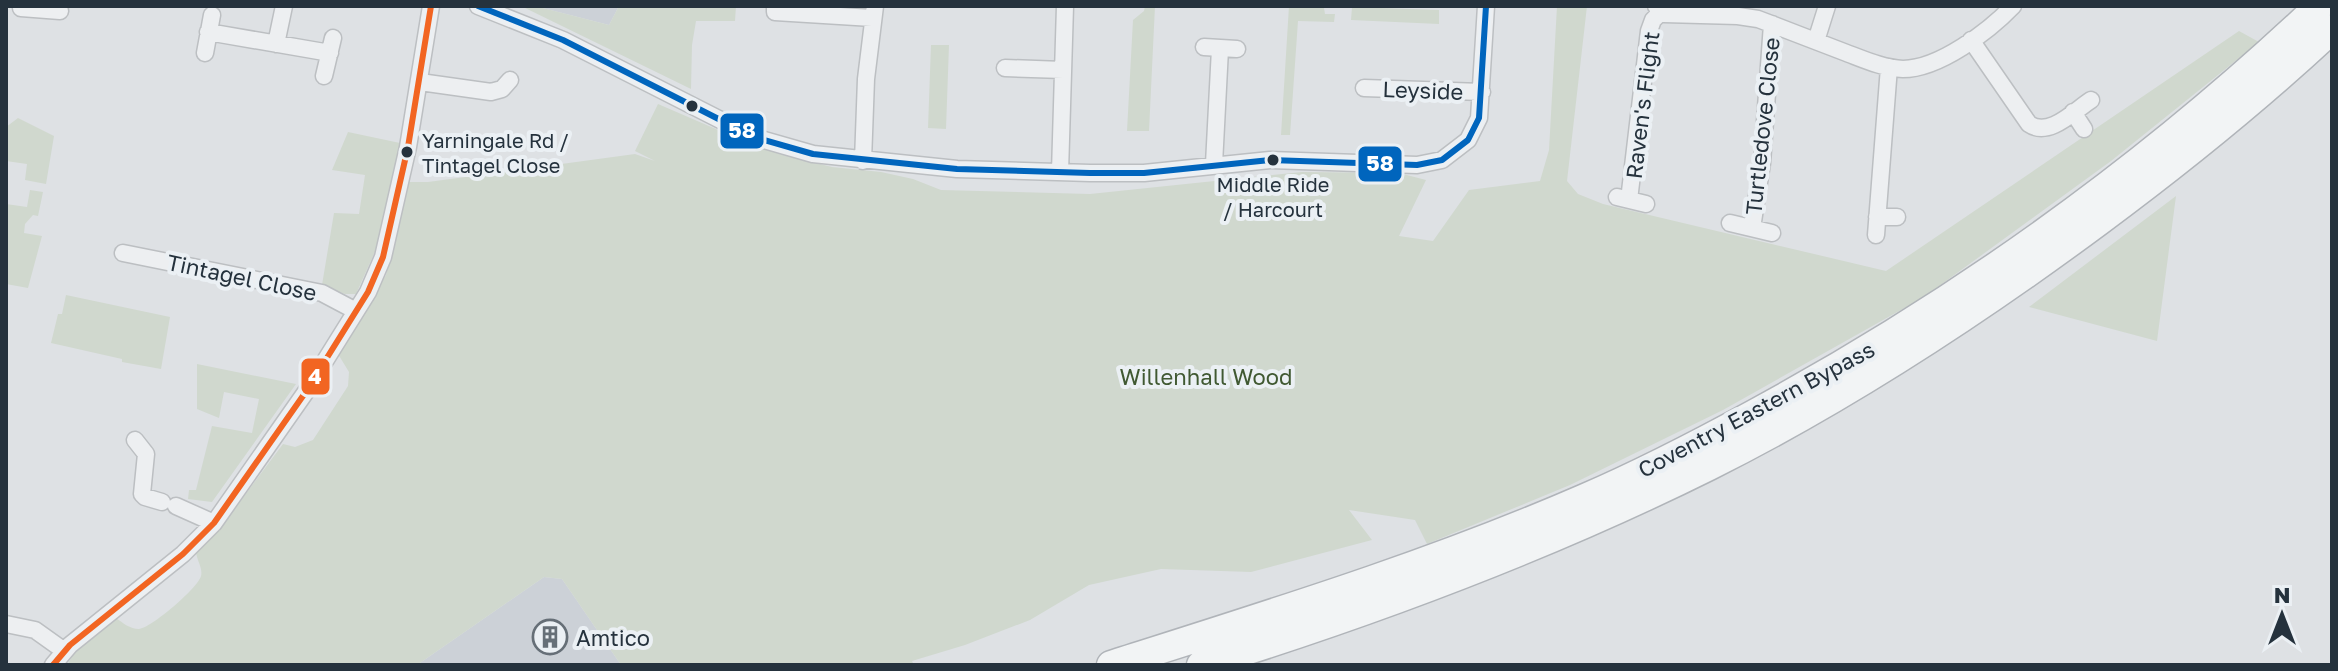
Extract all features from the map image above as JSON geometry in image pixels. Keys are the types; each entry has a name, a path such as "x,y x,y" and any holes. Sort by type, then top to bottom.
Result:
{"highway":[{"name":"Coventry Eastern Bypass","path":"1111,665 1405,571 1585,498 1673,457 1824,376 1915,320 2073,213 2182,127 2319,6"},
{"name":"Coventry Eastern Bypass","path":"1201,665 1362,612 1482,567 1652,493 1790,424 1950,327 2030,273 2178,163 2332,29"}],"street":[{"path":"276,44 284,6"},
{"path":"53,665 63,650 183,554 214,523 282,427 356,311 383,257 410,140 431,6"},
{"path":"478,6 563,40 754,137 813,154 957,169 1144,173 1214,164 1304,160 1434,163 1459,150 1473,133 1479,118 1486,6"},
{"path":"775,6 775,12 873,12 866,79 863,161"},
{"path":"1060,172 1065,6"},
{"path":"1816,41 1827,6"},
{"path":"1658,9 1738,16 1772,24 1889,67 1903,69 1924,65 1971,40 2013,6"},
{"path":"32,8 60,11"},
{"name":"Raven's Flight","path":"1631,200 1649,31 1658,9"},
{"path":"205,53 210,23 276,44 332,46 324,76"},
{"name":"Turtledove Close","path":"1752,228 1762,163 1772,24"},
{"path":"1971,40 2032,127 2047,129 2091,100"},
{"path":"1214,164 1220,49"},
{"path":"1876,235 1889,67"},
{"path":"1005,68 1063,70"},
{"path":"420,82 491,92 502,89 510,80"},
{"name":"Leyside","path":"1364,88 1482,92"},
{"path":"2073,112 2084,129"},
{"path":"1877,217 1897,217"},
{"name":"Turtledove Close","path":"1730,223 1772,233"},
{"name":"Tintagel Close","path":"123,253 322,293 356,311"},
{"path":"135,440 146,454 142,494 214,523"},
{"path":"6,624 35,630 63,650"}],"shaded area":[{"path":"535,6 619,6 609,25"},
{"path":"544,577 562,579 621,665 417,665"}],"green space":[{"path":"521,6 535,6 609,25 619,6 736,6 735,21 696,21 691,89"},
{"path":"1145,6 1155,6 1149,131 1127,131 1133,20 1144,11"},
{"path":"1289,6 1324,8 1325,14 1335,14 1334,22 1298,21 1290,135 1281,135"},
{"name":"Willenhall Wood","path":"1557,6 1587,6 1567,181 1578,194 1603,204 1886,271 2239,31 2259,42 2111,161 1924,297 1723,410 1570,485 1427,544 1415,520 1349,510 1372,540 1251,572 1161,569 1089,585 1030,620 912,661 914,665 621,665 562,579 544,577 417,665 67,665 76,650 116,618 139,629 183,598 201,576 196,552 220,528 283,444 295,447 313,440 348,386 349,372 338,354 386,275 409,182 635,154 655,161 635,151 658,104 781,154 832,167 913,179 941,190 1090,194 1302,172 1399,173 1426,180 1399,236 1433,241 1469,190 1540,181 1549,150"},
{"path":"1352,7 1439,10 1439,24 1351,20"},
{"path":"931,45 949,45 946,129 928,128"},
{"path":"18,118 54,136 46,184 25,180 27,164 6,161 6,127"},
{"path":"348,132 400,143 382,236 356,294 345,294 322,285 334,213 359,214 365,175 332,170"},
{"path":"30,190 43,192 38,216 33,215 25,224 24,233 42,236 28,288 6,284 6,204 27,207"},
{"path":"2176,196 2157,341 2029,307"},
{"path":"66,295 170,317 161,369 51,343"},
{"path":"197,364 296,384 212,502 188,499 189,490 196,490 212,426 252,433 259,399 224,392 219,418 197,409"}],"transit line":[{"name":"4","path":"53,665 70,645 183,554 214,523 305,393 368,292 383,257 408,147 431,6"},
{"name":"58","path":"478,6 563,40 754,137 813,154 957,169 1090,173 1144,173 1270,160 1417,165 1442,160 1468,140 1479,118 1486,6"}],"place":[{"name":"Yarningale Rd / Tintagel Close","path":"407,152"},
{"name":"Middle Ride / Harcourt","path":"1273,160"},
{"name":"Amtico","path":"550,637"}]}
